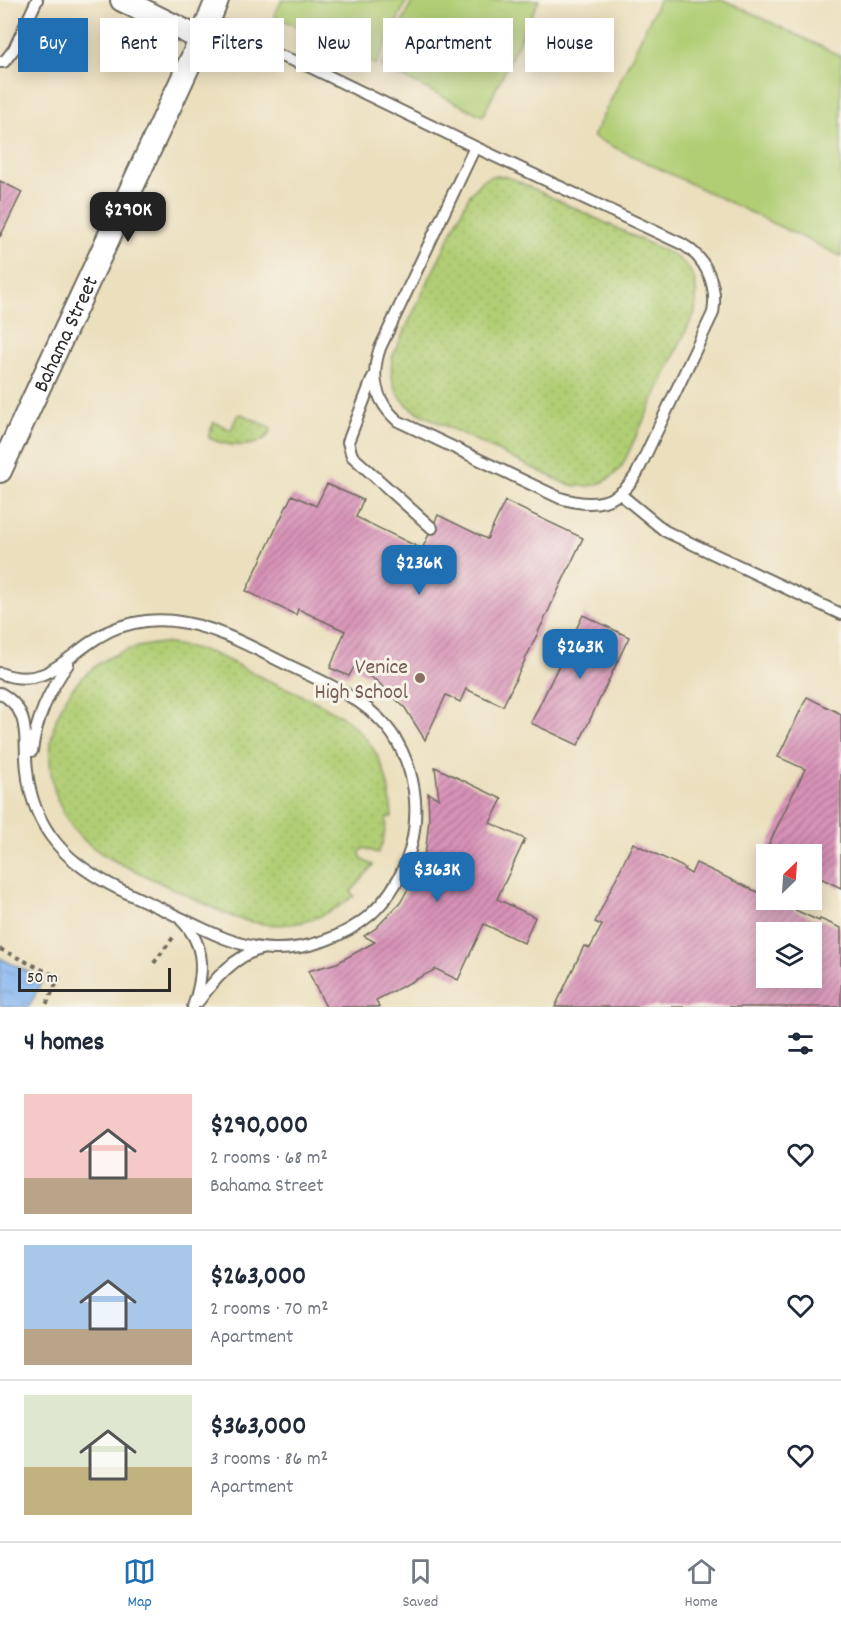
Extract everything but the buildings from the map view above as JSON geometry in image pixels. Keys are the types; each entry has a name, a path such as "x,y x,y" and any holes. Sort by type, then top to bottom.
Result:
{"street":[{"path":"122,0 190,34"},
{"name":"Bahama Street","path":"210,18 217,0"},
{"name":"Bahama Street","path":"0,471 190,63"}],"lane":[{"path":"0,62 4,62 14,49 37,0"},
{"path":"284,57 308,66 682,244 698,256 710,277 714,296 713,313 637,473 620,494 600,503 572,501 398,421 385,408 377,393 374,374"},
{"path":"432,528 352,456 348,442 374,374 380,348 475,147"},
{"path":"620,494 665,531 841,614"},
{"path":"0,674 23,680 39,677 54,670 85,646 114,629 143,622 173,621 208,629 238,640 342,691 369,708 397,741 404,754 412,782 415,815 410,853 405,866 380,905 367,917 336,936 289,949 253,951 236,961 213,983 194,1007"},
{"path":"29,784 32,747 41,716 62,672 70,660 85,646"},
{"path":"0,693 14,704 24,722 32,799 45,826 75,862 109,884 228,939 264,949"},
{"path":"174,914 187,926 200,952 202,977 194,1007"}],"path":[{"path":"154,963 175,935"},
{"path":"0,949 59,978 45,1007"}],"green space":[{"path":"282,0 407,0 398,18 383,18 383,50 376,65 371,63 371,18 296,18 296,27 284,21 284,18 274,16"},
{"path":"413,0 539,0 530,18 525,18 525,29 513,54 513,18 404,18"},
{"path":"659,0 724,0 841,56 841,256 593,137"},
{"path":"391,72 504,72 483,116"},
{"path":"492,176 513,179 671,254 686,265 694,278 695,312 622,466 610,478 596,485 581,486 564,483 423,415 401,398 393,383 393,355 469,196 482,180"},
{"path":"241,414 270,427 271,431 259,442 251,444 225,444 209,438 214,422 231,430 237,416"},
{"path":"163,643 191,647 215,654 304,696 345,719 367,740 386,776 392,817 387,817 383,842 378,853 364,848 360,852 362,859 373,865 351,892 354,896 311,920 281,925 250,922 233,917 113,860 87,843 66,818 51,775 50,752 53,730 61,708 72,689 96,665 132,648"}],"water":[{"path":"0,958 43,979 29,1007 0,1005"}],"place":[{"name":"Venice High School","path":"420,678"}]}
